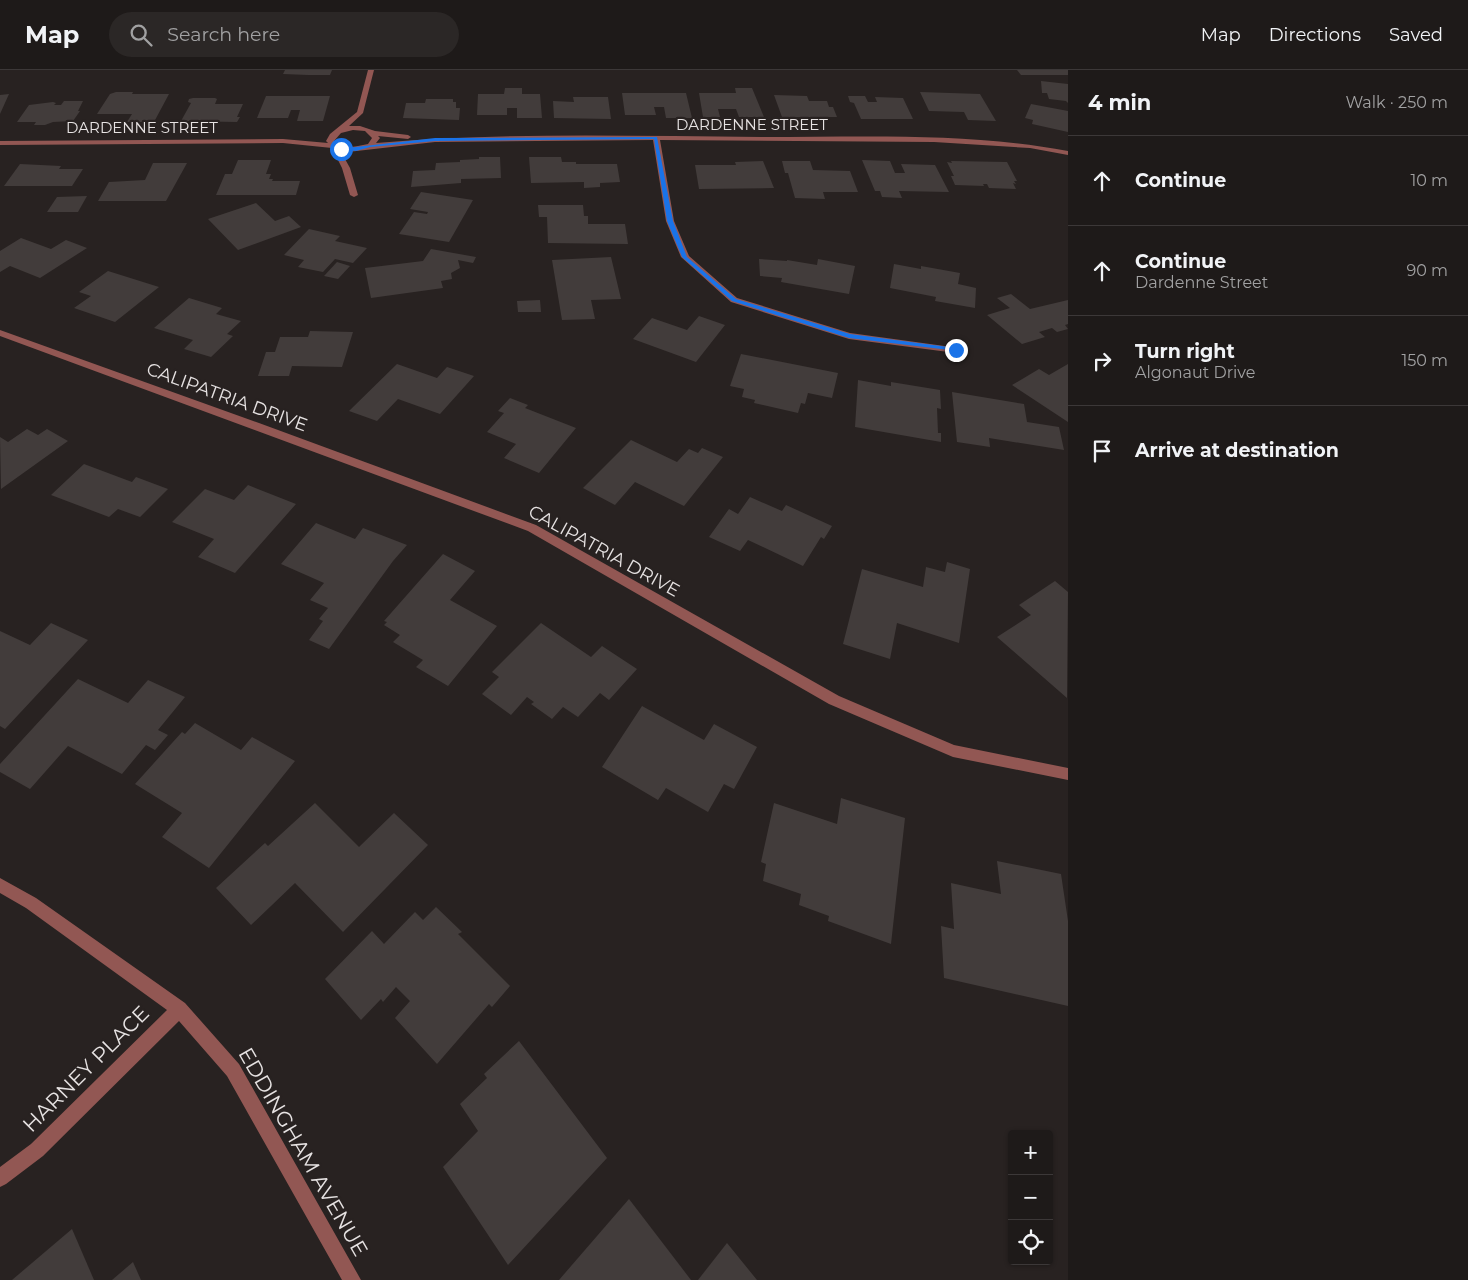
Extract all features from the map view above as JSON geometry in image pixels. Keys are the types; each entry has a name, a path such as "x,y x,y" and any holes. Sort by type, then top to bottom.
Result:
{"street":[{"path":"354,196 349,165 330,141 330,138 360,113 371,70"},
{"path":"358,156 376,138 360,113"},
{"name":"DARDENNE STREET","path":"283,141 319,136 352,128 435,140"},
{"path":"656,138 670,221 685,257 734,300 849,336 956,350"},
{"name":"DARDENNE STREET","path":"0,143 283,141 334,146 348,150 435,140 656,138 934,140 1030,146 1068,153"},
{"name":"CALIPATRIA DRIVE","path":"0,333 532,528 834,700 953,751 1068,774"},
{"name":"EDDINGHAM AVENUE","path":"0,885 30,903 179,1009 233,1070 352,1280"},
{"name":"HARNEY PLACE","path":"0,1178 37,1150 179,1009"}],"building":[{"path":"285,70 332,70 330,75 308,75 283,74"},
{"path":"1017,70 1068,70 1068,75 1021,75"},
{"path":"1041,81 1068,84 1068,103 1066,101 1049,99 1047,93 1042,93"},
{"path":"505,88 522,88 522,94 540,94 542,118 517,118 517,108 507,108 507,115 477,115 478,94 504,94"},
{"path":"735,88 752,88 764,117 739,117 736,109 718,109 720,117 703,117 699,93 736,93"},
{"path":"116,92 169,94 154,122 127,122 132,114 97,114 110,94"},
{"path":"920,92 980,94 996,121 968,120 964,112 929,111"},
{"path":"622,93 686,93 692,118 666,118 664,107 654,107 656,115 625,115"},
{"path":"9,94 0,114 0,95"},
{"path":"774,95 807,96 809,101 827,101 829,107 833,107 837,117 782,117"},
{"path":"266,96 330,96 323,121 297,121 300,110 291,110 288,118 257,118"},
{"path":"848,96 865,96 868,102 877,102 875,97 903,98 913,119 861,119 854,103 850,102"},
{"path":"573,97 608,97 611,119 554,118 553,101 574,102"},
{"path":"215,98 217,99 215,104 243,104 237,117 240,117 237,122 181,121 191,103 188,102 189,99"},
{"path":"426,99 453,99 453,102 456,102 456,108 460,108 459,120 403,118 406,103 425,103"},
{"path":"64,101 83,101 78,111 80,111 73,121 53,122 45,125 34,125 36,122 17,122 29,105 53,102 56,103 54,105 61,105"},
{"path":"1031,104 1068,111 1068,132 1032,124 1033,120 1025,118"},
{"path":"479,157 500,157 501,178 461,179 461,183 411,187 413,171 435,170 436,163 460,162 460,160 479,159"},
{"path":"529,157 561,157 562,162 576,162 576,164 617,164 620,182 600,183 600,187 584,188 584,182 531,183"},
{"path":"238,160 271,160 266,174 271,174 269,179 273,179 272,181 300,181 296,195 216,195 225,174 232,174"},
{"path":"862,160 890,161 895,173 905,173 901,164 935,165 949,192 899,191 902,198 882,197 880,191 875,191"},
{"path":"763,161 774,188 699,189 695,165 736,165 735,162"},
{"path":"782,161 810,161 813,170 850,171 858,192 823,192 825,199 795,198 788,173 785,173"},
{"path":"951,161 1007,162 1017,181 1014,181 1016,184 1013,183 1016,189 989,188 987,184 983,184 984,186 955,185 951,176 954,176 947,162 952,163"},
{"path":"153,163 187,163 166,201 98,201 109,182 145,180"},
{"path":"20,164 61,166 59,169 83,169 72,186 4,186"},
{"path":"421,192 473,200 449,242 399,234 414,212 427,214 428,212 410,209"},
{"path":"87,196 78,212 47,212 57,197"},
{"path":"256,203 275,221 289,216 301,227 238,250 208,219"},
{"path":"538,205 583,205 584,216 588,216 588,224 625,224 628,244 548,243 547,217 539,217"},
{"path":"309,229 340,236 335,241 367,248 353,263 335,259 323,272 298,267 304,260 284,255"},
{"path":"21,238 51,249 66,240 87,248 40,278 10,266 0,272 0,251"},
{"path":"431,249 476,257 473,263 458,260 460,268 451,273 452,279 441,281 443,288 371,298 365,268 423,261"},
{"path":"611,257 621,299 591,300 595,319 562,320 552,260"},
{"path":"759,259 787,260 817,265 818,259 855,266 849,294 781,282 782,278 760,276"},
{"path":"337,262 350,266 338,279 324,276"},
{"path":"894,264 921,269 921,266 960,273 958,284 976,288 975,308 935,301 936,297 890,288"},
{"path":"108,271 159,287 115,322 74,308 91,296 79,292"},
{"path":"1011,294 1030,309 1068,300 1068,324 1065,325 1068,329 1057,332 1052,328 1039,332 1045,337 1022,344 987,315 1010,308 997,298"},
{"path":"189,298 222,308 216,314 241,321 227,334 233,336 211,357 184,349 193,340 154,328"},
{"path":"540,300 541,312 518,312 517,301"},
{"path":"699,316 725,325 696,362 633,339 652,318 687,330"},
{"path":"310,331 353,332 342,367 292,366 289,376 258,376 266,352 275,352 280,337 308,337"},
{"path":"741,354 838,373 832,398 808,393 805,404 801,403 798,413 754,403 755,400 742,397 744,389 730,386"},
{"path":"397,364 437,378 447,367 474,376 440,414 398,399 377,421 349,411"},
{"path":"1068,364 1068,422 1012,385 1039,369 1049,375"},
{"path":"858,380 891,386 891,382 940,390 941,409 937,408 938,433 941,433 941,442 855,427"},
{"path":"952,392 1024,404 1027,422 1059,427 1064,450 989,438 990,447 957,442"},
{"path":"510,398 528,405 525,408 576,428 539,473 504,458 516,444 487,432 504,413 498,411"},
{"path":"27,429 38,435 47,429 68,441 1,489 0,437 8,442"},
{"path":"631,440 677,462 689,449 698,453 702,448 723,457 684,506 635,482 615,505 583,488"},
{"path":"84,464 132,482 136,477 168,489 140,517 118,509 109,517 51,495"},
{"path":"248,485 296,504 235,573 198,557 214,539 172,522 205,489 234,500"},
{"path":"750,497 782,511 786,505 832,526 824,539 821,537 803,566 748,540 740,551 709,537 729,509 738,514"},
{"path":"316,523 355,539 363,528 407,545 393,561 329,649 309,640 323,621 319,619 328,608 310,600 324,583 281,564"},
{"path":"443,554 475,571 450,600 497,626 448,686 416,667 423,660 393,642 400,635 384,625 387,622 384,621"},
{"path":"947,562 970,569 959,643 897,623 890,659 843,644 862,569 923,587 926,567 945,572"},
{"path":"1055,581 1068,592 1067,698 997,637 1031,615 1019,605"},
{"path":"51,623 88,640 5,729 0,726 0,631 30,645"},
{"path":"541,623 591,657 602,646 637,669 609,700 600,693 578,717 563,707 552,719 531,704 534,702 527,697 511,715 482,694 499,677 492,672"},
{"path":"78,679 128,703 148,680 185,697 158,730 168,735 155,750 146,745 122,774 68,746 30,789 0,772 0,764"},
{"path":"642,706 704,740 714,724 757,747 734,789 724,784 708,812 666,788 658,800 602,767"},
{"path":"195,723 241,750 252,737 295,761 209,868 162,837 182,813 135,784 182,732 185,734"},
{"path":"841,798 905,818 891,944 828,921 829,916 799,905 801,894 763,881 766,864 761,862 774,803 837,824"},
{"path":"315,803 359,847 394,813 428,845 343,932 295,883 251,925 216,888 265,843 268,846"},
{"path":"997,861 1061,874 1068,921 1068,1006 944,978 941,926 954,929 951,883 1001,894"},
{"path":"436,907 462,932 458,934 510,986 492,1007 489,1004 437,1064 395,1018 410,1001 396,987 383,1002 381,999 361,1020 325,979 372,931 384,944 415,912 423,920"},
{"path":"519,1041 607,1158 508,1265 443,1167 478,1131 460,1104 487,1078 484,1074"},
{"path":"629,1199 691,1280 559,1280"},
{"path":"72,1229 94,1280 12,1280"},
{"path":"727,1243 757,1280 698,1280"},
{"path":"133,1262 141,1280 112,1280"}],"route":[{"path":"341,149 356,150 370,146 435,140 656,138 670,221 685,257 734,300 849,336 956,350"}]}
